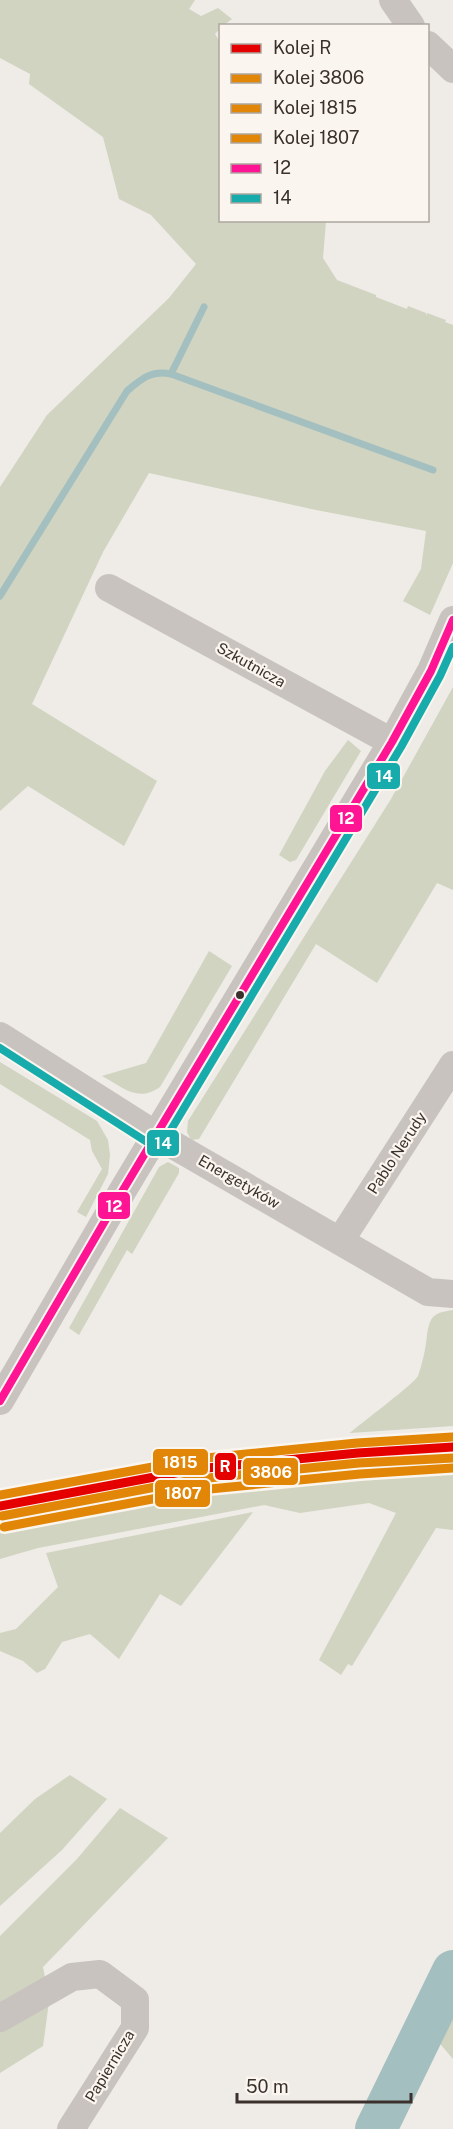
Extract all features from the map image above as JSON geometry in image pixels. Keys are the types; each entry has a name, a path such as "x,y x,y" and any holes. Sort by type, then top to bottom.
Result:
{"street":[{"path":"393,0 410,24"},
{"path":"429,46 453,69"},
{"name":"Szkutnicza","path":"109,588 392,742"},
{"path":"0,1401 156,1135 392,742 431,671 453,620"},
{"name":"Energetyków","path":"0,1036 156,1135 428,1292 453,1294"},
{"name":"Pablo Nerudy","path":"340,1241 453,1065"},
{"name":"Papiernicza","path":"0,2018 72,1977 100,1974 135,2000 135,2028 71,2129"}],"green space":[{"path":"0,0 195,0 189,9 201,16 218,8 232,19 225,24 219,24 219,30 215,34 219,40 219,222 326,222 323,258 337,280 407,309 408,306 426,313 426,316 427,313 446,320 445,322 453,325 453,563 430,615 403,601 421,569 426,531 316,510 149,473 103,552 32,704 157,781 124,846 28,786 0,811 0,487 47,415 169,298 196,264 151,215 119,199 103,137 29,84 30,74 0,58"},
{"path":"453,687 453,890 437,883 377,983 316,944 199,1139 191,1140 187,1132 188,1121 391,799"},
{"path":"348,740 361,751 296,860 290,862 279,855 325,771"},
{"path":"209,951 232,966 160,1087 144,1094 130,1092 102,1076 146,1063"},
{"path":"0,1062 97,1121 108,1140 110,1155 108,1174 86,1217 77,1212 102,1169 92,1151 90,1140 0,1084"},
{"path":"168,1162 179,1168 179,1173 132,1254 127,1250 79,1335 69,1328 159,1167"},
{"path":"453,1310 453,1426 350,1433 418,1376 431,1320 441,1312"},
{"path":"453,1464 453,1530 436,1528 352,1666 348,1664 341,1675 319,1660 396,1513 369,1503 300,1513 264,1505 38,1548 0,1559 0,1526 125,1498 205,1490 282,1478"},
{"path":"253,1512 181,1606 160,1594 119,1659 90,1634 62,1642 45,1669 37,1673 23,1661 0,1651 0,1633 16,1629 58,1587 46,1553"},
{"path":"70,1775 107,1799 62,1850 0,1906 0,1833 35,1799"},
{"path":"120,1808 168,1838 43,1967 45,1978 0,2004 0,1936 77,1859"},
{"path":"453,1956 453,2059 416,2021"},
{"path":"49,2002 43,2046 0,2073 0,2031"},
{"path":"404,2044 429,2068 397,2129 360,2129"}],"waterway":[{"path":"171,374 204,307"},
{"path":"0,596 127,391 153,374 171,374 433,470"},
{"path":"376,2129 453,1971"}],"rail line":[{"name":"1815","path":"0,1495 196,1459 357,1443 452,1437"},
{"name":"R","path":"0,1506 197,1469 358,1453 453,1447"},
{"name":"3806","path":"2,1516 198,1479 359,1463 453,1458"},
{"name":"1807","path":"4,1527 200,1490 360,1474 453,1468"}],"transit line":[{"name":"12","path":"0,1401 123,1190 392,742 431,671 453,620"},
{"name":"14","path":"0,1048 150,1144 163,1143 401,747 440,676 453,647"}]}
